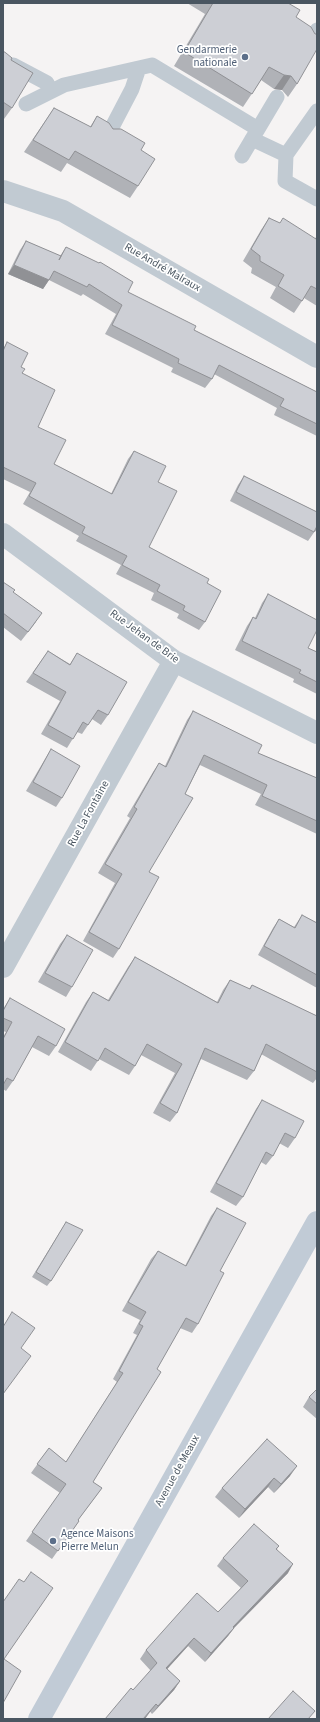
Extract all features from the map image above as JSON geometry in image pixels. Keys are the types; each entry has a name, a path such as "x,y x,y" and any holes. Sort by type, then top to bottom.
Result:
{"main road":[{"name":"Avenue de Meaux","path":"39,1719 317,1222"}],"street":[{"name":"Rue André Malraux","path":"3,191 63,210 317,357"},
{"name":"Rue Jehan de Brie","path":"3,534 174,661 317,733"},
{"name":"Rue La Fontaine","path":"3,967 174,661"}],"lane":[{"path":"6,61 47,83 51,92"},
{"path":"26,104 64,85 152,65 286,155"},
{"path":"109,133 132,89 139,68"},
{"path":"242,156 277,97"},
{"path":"317,111 286,155 286,181 317,199"}],"building":[{"name":"Gendarmerie nationale","path":"213,3 288,3 300,10 296,17 311,27 315,34 317,34 317,49 297,84 291,76 284,75 269,67 252,94 184,52"},
{"path":"3,51 12,58 11,60 33,73 12,108 3,102"},
{"path":"54,108 91,127 97,116 109,123 113,129 121,129 145,143 141,150 155,159 138,186 75,151 69,160 33,140"},
{"path":"269,218 280,223 283,218 316,239 317,237 317,289 311,286 302,301 278,286 284,275 260,261 260,256 251,249"},
{"path":"26,241 61,256 59,260 66,247 99,263 100,262 133,282 128,292 196,326 194,330 317,392 317,424 280,406 284,399 219,365 212,379 178,363 179,359 112,325 122,305 89,284 87,287 54,271 49,280 14,265"},
{"path":"7,342 28,353 21,367 25,369 22,373 55,390 38,427 66,440 54,464 112,494 134,451 166,466 158,482 177,491 149,547 209,579 207,583 221,591 205,622 183,610 185,606 157,591 160,585 122,565 127,556 82,533 85,527 29,496 36,483 3,467 3,351"},
{"path":"244,476 317,512 317,526 314,532 236,492"},
{"path":"3,582 15,590 13,592 42,613 28,632 3,613"},
{"path":"268,594 317,620 317,630 308,648 317,652 317,682 299,673 301,670 242,641 253,617 256,619"},
{"path":"48,651 70,665 77,653 127,682 108,715 98,710 88,725 83,722 73,739 48,725 66,692 33,673"},
{"path":"193,711 262,745 258,753 317,778 317,821 262,796 267,785 204,755 185,794 193,798 149,872 159,877 119,949 89,932 122,874 105,864 137,809 134,807 159,763 166,767"},
{"path":"51,749 80,766 62,798 33,782"},
{"path":"302,915 317,923 317,975 264,946 279,919 295,928"},
{"path":"67,935 93,950 72,987 45,973"},
{"path":"135,957 218,1003 230,980 250,989 252,985 317,1016 317,1072 266,1044 254,1071 205,1048 177,1113 160,1103 182,1064 147,1044 135,1066 105,1048 98,1061 65,1042 93,992 109,1001"},
{"path":"10,998 65,1029 56,1046 38,1036 13,1081 7,1078 3,1085 3,1039 12,1022 3,1018 3,1011"},
{"path":"262,1100 304,1121 295,1138 285,1133 273,1156 266,1152 243,1197 216,1183"},
{"path":"217,1208 246,1223 220,1271 224,1273 198,1324 186,1318 157,1369 161,1372 93,1482 102,1488 78,1520 79,1521 58,1551 32,1532 66,1484 37,1464 49,1448 66,1462 123,1373 119,1371 143,1326 139,1324 146,1312 128,1302 158,1251 186,1266"},
{"path":"66,1222 83,1230 51,1281 36,1272"},
{"path":"12,1312 35,1328 21,1348 31,1356 3,1394 3,1327"},
{"path":"317,1389 317,1404 309,1397"},
{"path":"267,1439 297,1466 281,1484 274,1478 245,1509 222,1488"},
{"path":"254,1524 279,1546 276,1549 293,1564 233,1627 234,1628 211,1653 194,1638 166,1668 180,1681 158,1706 156,1704 143,1719 105,1719 131,1688 133,1690 157,1663 146,1650 197,1593 218,1612 248,1581 223,1558"},
{"path":"31,1572 53,1588 4,1659 21,1671 3,1703 3,1602 19,1579 24,1582"},
{"path":"293,1691 315,1711 308,1719 268,1719"}],"place":[{"name":"Gendarmerie nationale","path":"245,57"},
{"name":"Agence Maisons Pierre Melun","path":"53,1541"}]}
